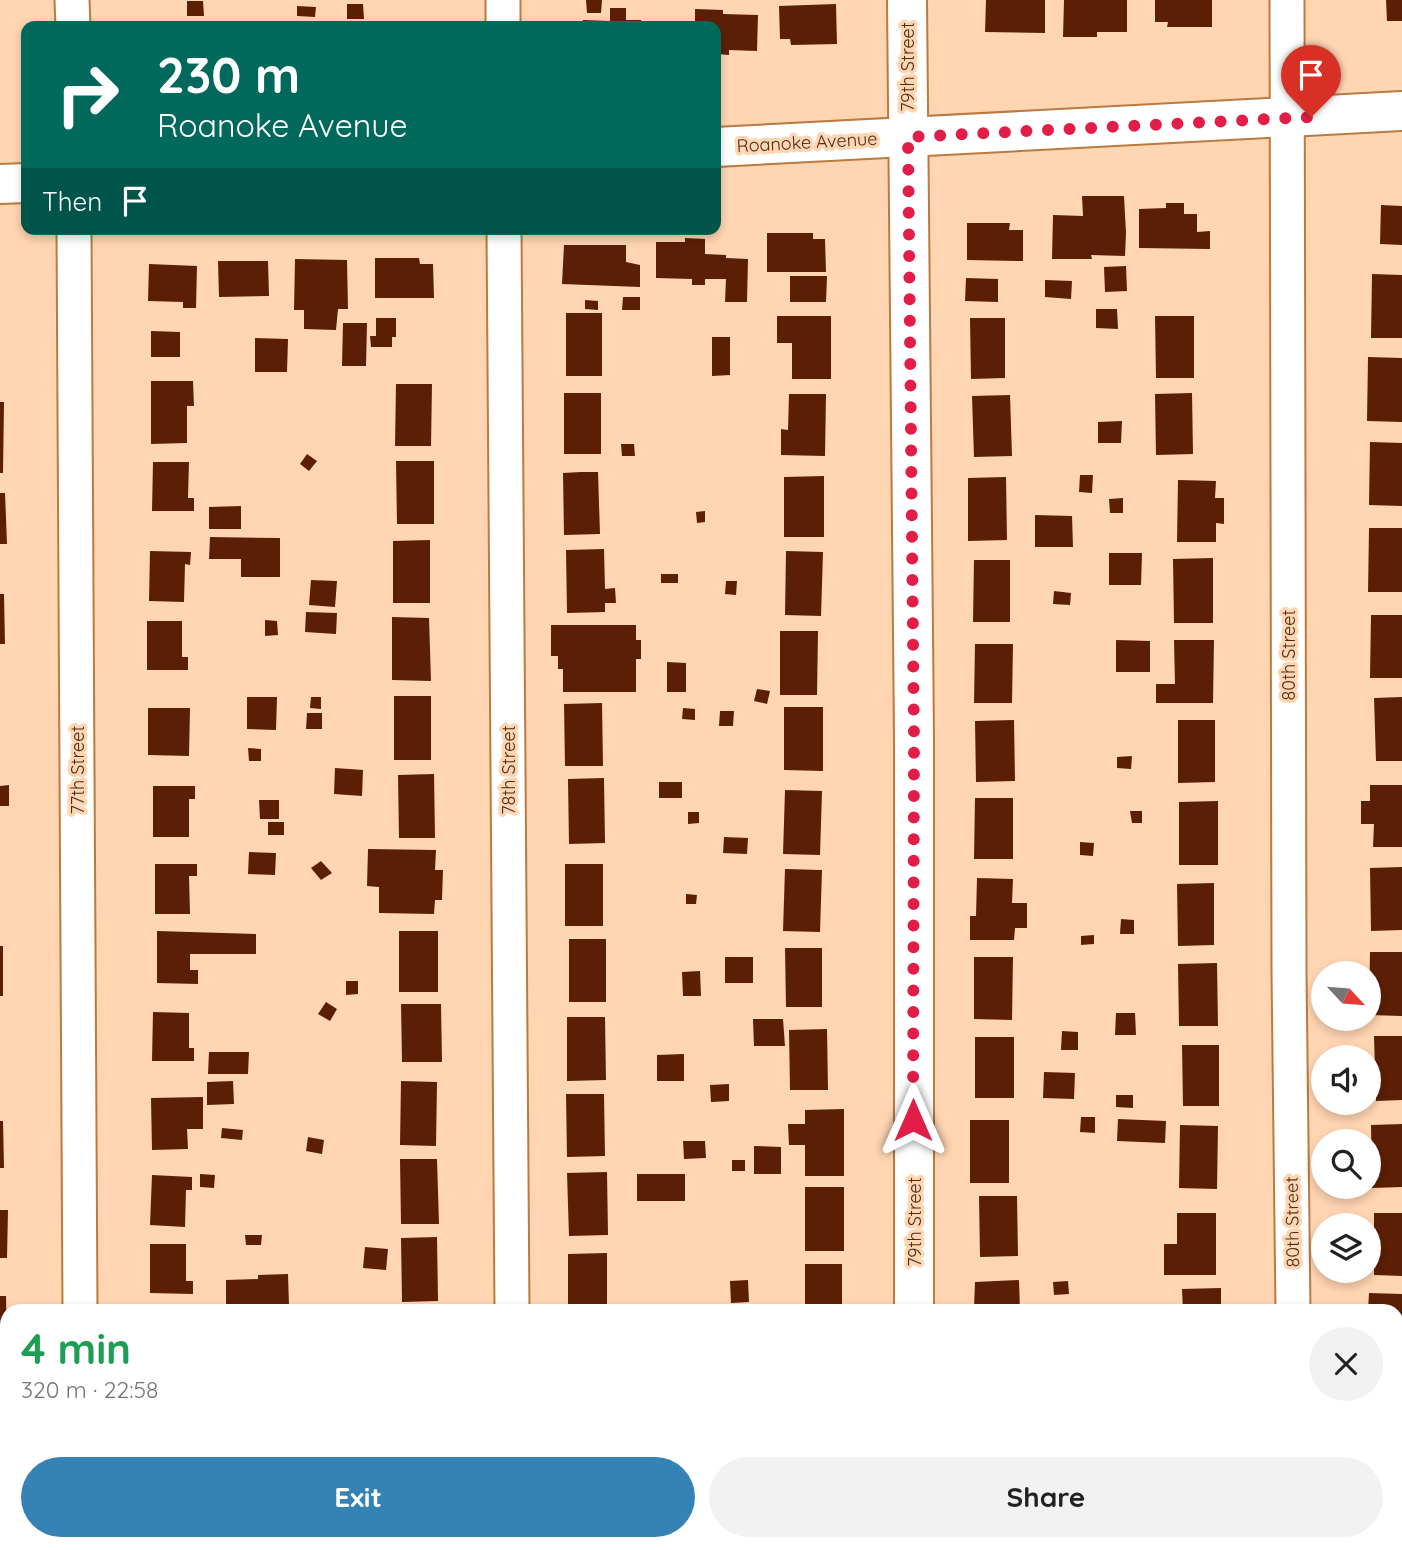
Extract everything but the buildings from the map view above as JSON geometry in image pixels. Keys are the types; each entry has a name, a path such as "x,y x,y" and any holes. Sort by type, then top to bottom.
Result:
{"street":[{"path":"72,0 73,21"},
{"path":"503,0 503,21"},
{"name":"79th Street","path":"907,0 914,724 914,1304"},
{"name":"80th Street","path":"1287,0 1289,971 1293,1304"},
{"name":"Roanoke Avenue","path":"721,146 1288,119 1402,111"},
{"path":"0,184 21,183"},
{"name":"77th Street","path":"74,235 80,1304"},
{"name":"78th Street","path":"504,235 512,1304"}],"route":[{"path":"913,1120 914,738 908,137 1311,117"}]}
